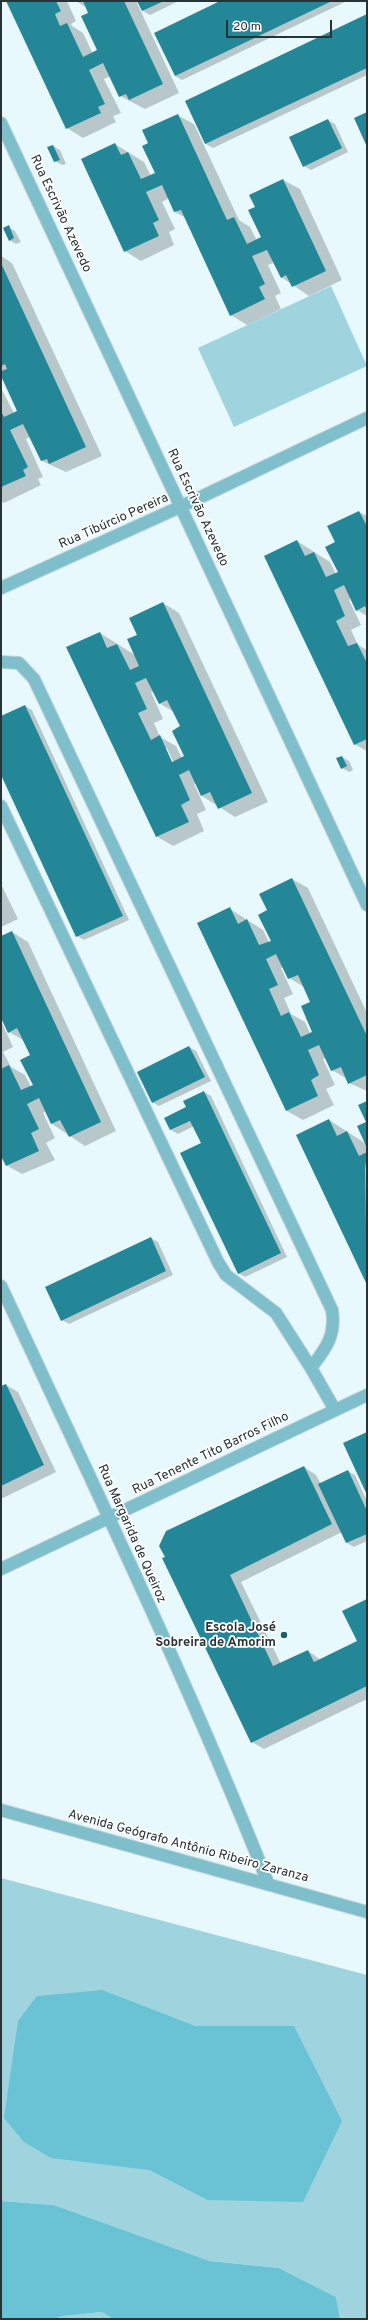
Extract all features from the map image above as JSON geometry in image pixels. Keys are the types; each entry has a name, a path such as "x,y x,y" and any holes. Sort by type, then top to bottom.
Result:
{"street":[{"name":"Rua Escrivão Azevedo","path":"1,123 182,506 367,905"},
{"name":"Rua Tibúrcio Pereira","path":"1,588 182,506 367,418"},
{"path":"1,662 18,663 34,679 332,1310 335,1325 331,1337 311,1368"},
{"path":"1,806 218,1262 226,1275 276,1313 311,1368 335,1410"},
{"name":"Rua Margarida de Queiroz","path":"1,1286 109,1518 244,1821 268,1883"},
{"name":"Rua Tenente Tito Barros Filho","path":"1,1569 367,1394"},
{"name":"Avenida Geógrafo Antônio Ribeiro Zaranza","path":"1,1810 268,1883 367,1912"}],"shaded area":[{"path":"331,286 367,366 234,427 198,348"},
{"path":"1,1878 367,1975 367,2319 340,2319 336,2297 279,2268 210,2261 54,2205 1,2201","holes":["103,1990 196,2026 294,2026 207,2200 149,2170"]},
{"path":"103,1990 196,2026 294,2026 342,2121 303,2202 207,2200 149,2170 51,2158 24,2142 4,2118 18,2021 37,1996"},
{"path":"1,2201 54,2205 210,2261 279,2268 336,2297 340,2319 113,2319 102,2312 63,2316 54,2319 1,2319"},
{"path":"102,2312 113,2319 54,2319 63,2316"}],"building":[{"path":"6,1 56,1 61,11 55,14 60,26 67,23 83,57 97,50 81,16 88,13 83,1 124,1 163,84 129,100 126,94 119,97 103,63 89,70 105,104 98,107 101,113 66,129"},
{"path":"137,1 164,1 142,11"},
{"path":"220,1 332,1 175,76 154,33"},
{"path":"367,14 367,68 205,144 185,101"},
{"path":"367,112 367,147 354,118"},
{"path":"178,114 227,220 234,217 247,244 261,237 248,210 255,207 249,195 283,179 326,271 292,287 286,275 281,278 267,250 252,256 265,284 259,287 265,299 230,316 181,210 174,212 162,185 146,192 159,220 153,223 159,236 124,252 81,159 115,143 121,155 128,152 141,179 155,173 142,146 148,143 142,130"},
{"path":"328,119 342,148 303,167 289,137"},
{"path":"53,145 60,160 54,162 47,147"},
{"path":"9,225 14,238 9,241 3,228"},
{"path":"1,263 86,447 49,464 47,459 41,461 23,424 10,430 28,467 23,470 26,476 1,487 1,411 4,417 17,411 1,376 1,371 7,369 5,364 1,366"},
{"path":"359,511 367,526 367,610 365,606 356,611 344,585 334,590 345,616 336,621 348,646 357,643 367,663 367,739 354,745 264,556 297,540 305,556 314,552 326,577 338,572 325,547 335,542 327,526"},
{"path":"163,602 252,793 218,809 210,792 201,796 189,770 179,775 190,800 181,805 189,822 156,837 66,647 100,632 107,648 117,644 130,670 139,666 127,639 137,635 129,618","holes":["146,678 159,704 167,700 180,726 172,731 184,756 172,762 160,735 151,740 138,713 147,709 135,683"]},
{"path":"25,705 123,916 76,937 1,775 1,716"},
{"path":"342,756 347,766 341,769 336,758"},
{"path":"292,878 367,1036 367,1075 348,1084 341,1067 331,1071 319,1045 308,1050 319,1075 311,1080 318,1096 286,1111 197,923 230,907 238,924 247,919 259,945 271,941 258,915 267,910 259,894","holes":["276,954 288,979 298,975 310,1002 301,1006 312,1032 301,1037 289,1012 281,1016 269,989 278,985 266,959"]},
{"path":"12,931 101,1122 69,1137 60,1120 51,1124 39,1098 27,1104 39,1129 31,1133 39,1151 6,1166 1,1156 1,1069 9,1065 21,1090 33,1085 20,1060 30,1055 17,1028 8,1033 1,1018 1,936"},
{"path":"189,1046 205,1077 152,1103 137,1072"},
{"path":"204,1091 281,1253 238,1274 180,1153 201,1143 190,1121 170,1130 164,1118 186,1107 183,1101"},
{"path":"367,1101 367,1148 357,1126 366,1122 358,1105"},
{"path":"329,1119 337,1136 347,1131 359,1156 367,1152 365,1169 367,1285 296,1135"},
{"path":"151,1237 166,1271 61,1321 45,1287"},
{"path":"6,1384 44,1465 1,1486 1,1386"},
{"path":"367,1432 367,1495 343,1443"},
{"name":"Escola José Sobreira de Amorim","path":"304,1466 332,1524 230,1575 273,1666 308,1650 314,1662 357,1641 342,1611 367,1599 367,1686 251,1743 162,1558 165,1557 159,1546 166,1531"},
{"path":"348,1470 367,1511 367,1534 346,1543 318,1484"}],"place":[{"name":"Escola José Sobreira de Amorim","path":"284,1635"}]}
